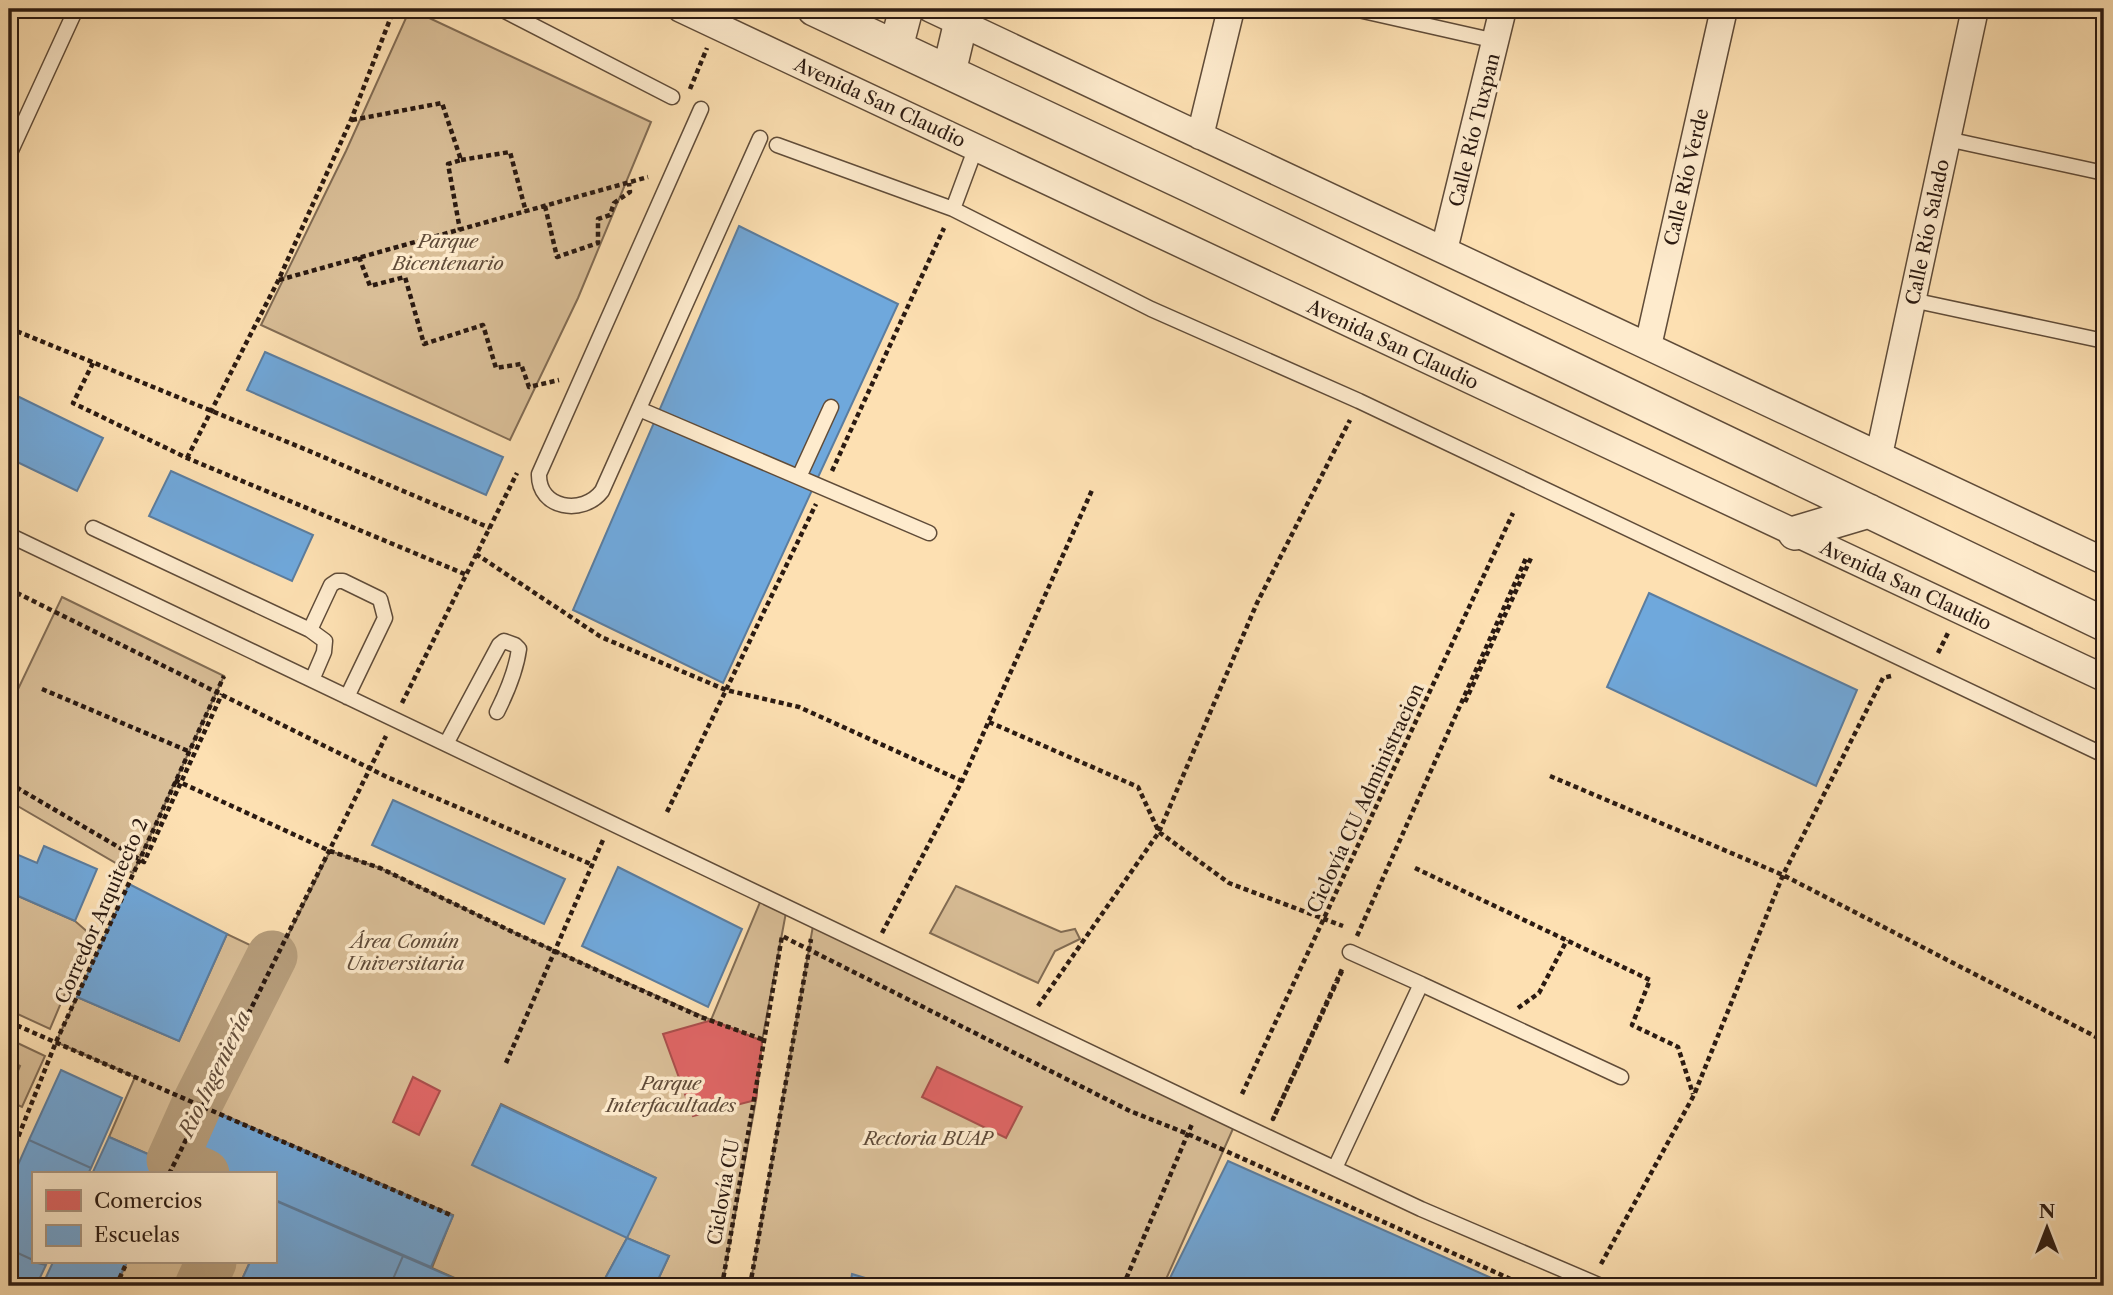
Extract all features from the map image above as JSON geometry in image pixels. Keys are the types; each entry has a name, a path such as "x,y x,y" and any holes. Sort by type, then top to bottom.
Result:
{"street":[{"name":"Avenida San Claudio","path":"681,9 2104,678"},
{"path":"814,9 2104,624"},
{"path":"896,47 906,9"},
{"path":"931,9 963,16 1200,135 2104,561"},
{"path":"1200,135 1231,9"},
{"name":"Calle Río Tuxpan","path":"1444,250 1503,9"},
{"name":"Calle Río Verde","path":"1647,346 1724,9"},
{"name":"Calle Río Salado","path":"1879,455 1975,9"},
{"path":"949,72 963,16"},
{"path":"1795,533 1869,511"}],"lane":[{"path":"9,155 76,9"},
{"path":"501,9 672,97"},
{"path":"1354,9 1496,41"},
{"path":"701,109 539,474 539,484 545,496 573,506 587,505 603,491 760,138"},
{"path":"1947,139 2104,173"},
{"path":"777,145 953,209 1151,309 1359,401 2104,755"},
{"path":"953,209 976,147"},
{"path":"1912,300 2104,341"},
{"path":"799,477 831,407"},
{"path":"639,409 929,533"},
{"path":"93,528 310,630 325,641 324,652 312,680"},
{"path":"9,535 1421,1209 1596,1284"},
{"path":"310,630 331,585 337,581 343,581 380,599 384,618 347,697"},
{"path":"446,744 499,645 504,641 519,649 507,692 497,712"},
{"path":"1351,952 1621,1077"},
{"path":"1335,1168 1421,984"}],"path":[{"path":"187,458 278,281 351,120 394,9"},
{"path":"690,91 716,25"},
{"path":"351,120 442,103 461,160"},
{"path":"460,230 448,163 510,152 526,212"},
{"path":"278,281 656,175"},
{"path":"545,206 557,257 598,243 598,219 610,215 614,203 629,192 629,183"},
{"path":"667,813 824,488 953,209"},
{"path":"359,257 370,286 405,277 425,344 483,325 496,368 521,364 529,387 563,379"},
{"path":"9,328 490,528"},
{"path":"93,362 73,403 187,458 467,575"},
{"path":"1028,1021 1159,832 1257,603 1359,401"},
{"path":"869,946 882,933 962,781 1093,488"},
{"name":"Ciclovía CU Administracion","path":"1242,1094 1513,513"},
{"path":"476,554 601,637 726,690 799,707 962,781"},
{"path":"1274,1119 1529,557"},
{"path":"9,589 371,769 593,865"},
{"path":"170,1172 458,592"},
{"path":"1596,1284 1694,1095 1783,874 1883,678 1928,671 1961,610"},
{"name":"Corredor Arquitecto 2","path":"9,1160 56,1042 139,860 178,782 188,751 219,693 224,676"},
{"path":"41,689 188,751"},
{"path":"219,693 178,782 330,851 380,868 517,934 701,1017 764,1040"},
{"path":"989,722 1138,787 1159,832 1230,883 1343,926"},
{"path":"1550,776 1783,874 2104,1041"},
{"path":"9,783 139,860"},
{"path":"506,1063 611,823"},
{"path":"1415,868 1650,980 1632,1025 1678,1047 1694,1095"},
{"path":"722,1286 788,907"},
{"path":"750,1286 814,920"},
{"path":"782,936 1130,1111 1188,1134 1526,1286"},
{"path":"1500,1021 1539,993 1567,940"},
{"path":"1351,952 1273,1119 1273,1117 1351,952"},
{"path":"9,1022 453,1216"},
{"path":"1123,1286 1200,1104"},
{"path":"116,1286 126,1264"},
{"path":"1509,1286 1512,1280"}],"green space":[{"name":"Parque Bicentenario","path":"410,9 651,122 578,298 510,440 261,325 346,151"},
{"path":"62,597 224,676 133,873 9,801 9,708"},
{"path":"330,851 380,868 517,934 711,1020 763,895 787,907 722,1286 655,1286 669,1256 627,1238 601,1286 473,1286 432,1268 453,1215 203,1106 178,1158 210,1172 170,1172 173,1165 109,1137 135,1077 56,1042 77,997 179,1041 227,934 277,958","holes":["501,1104 656,1178 473,1164"]},
{"path":"956,886 1061,932 1075,929 1080,939 1055,951 1038,983 930,933"},
{"path":"9,892 75,921 90,934 50,1029 9,1010"},
{"name":"Rectoria BUAP","path":"814,920 1236,1122 1163,1286 750,1286"},
{"path":"9,1039 45,1056 22,1107 9,1101 9,1084 12,1085 20,1066 9,1060"},
{"path":"126,1264 249,1264 239,1286 116,1286"}],"building: Comercios":[{"path":"712,1020 762,1041 756,1100 693,1116 663,1034"},
{"path":"937,1067 1022,1107 1006,1138 922,1097"},
{"path":"413,1077 440,1091 419,1135 393,1122"}],"building: Escuelas":[{"path":"739,226 898,304 723,683 573,610"},
{"path":"265,352 503,457 486,495 247,390"},
{"path":"9,392 103,438 77,491 9,458"},
{"path":"171,471 313,535 292,581 149,516"},
{"path":"1649,593 1857,690 1816,786 1607,687"},
{"path":"393,800 565,879 544,924 372,845"},
{"path":"44,846 97,869 75,921 9,892 9,851 37,863"},
{"path":"618,867 742,929 708,1007 582,946"},
{"path":"129,884 227,934 179,1041 77,997"},
{"path":"61,1070 122,1098 91,1168 29,1140"},
{"path":"501,1105 656,1178 627,1238 472,1165"},
{"path":"202,1106 453,1216 431,1267 276,1200 276,1172 210,1172 178,1158"},
{"path":"9,1109 16,1112 9,1131"},
{"path":"109,1137 173,1165 170,1172 93,1172"},
{"path":"29,1140 91,1168 89,1172 32,1172 32,1260 9,1249 9,1185"},
{"path":"1228,1161 1496,1280 1493,1286 1166,1286"},
{"path":"276,1201 403,1256 390,1286 239,1286 249,1264 276,1264"},
{"path":"627,1238 669,1256 655,1286 601,1286"},
{"path":"9,1249 32,1260 32,1264 46,1265 36,1286 9,1286"},
{"path":"403,1256 472,1286 390,1286"},
{"path":"52,1264 126,1264 115,1286 42,1286"},
{"path":"852,1274 892,1286 850,1286"}],"waterway":[{"name":"Rio Ingeniería","path":"199,1172 172,1160 197,1104 272,956"},
{"name":"Rio Ingeniería","path":"200,1286 210,1264"}],"park label":[{"name":"Área Común Universitaria","path":"405,952"},
{"name":"Parque Interfacultades","path":"671,1094"}]}
